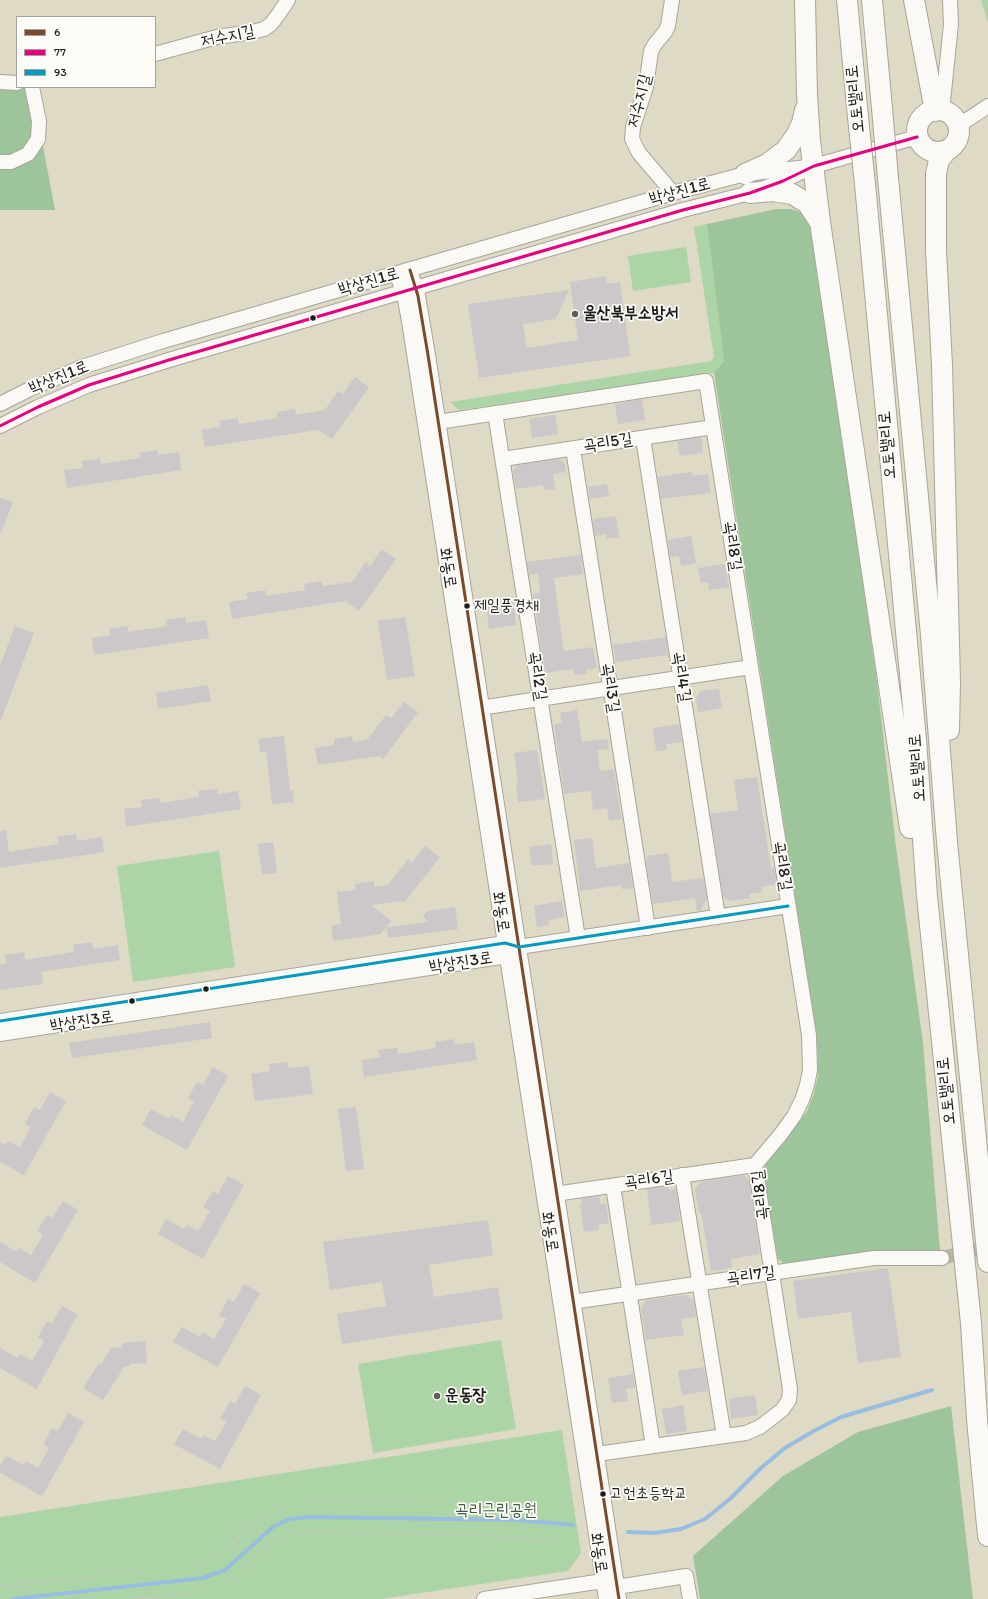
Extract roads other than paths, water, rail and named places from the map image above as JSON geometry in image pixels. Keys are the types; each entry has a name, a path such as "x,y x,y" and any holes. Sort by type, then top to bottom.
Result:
{"highway":[{"path":"805,0 807,94 820,222 909,825 930,930"},
{"name":"오토밸리로","path":"847,0 916,740 930,930 973,1341 977,1419 988,1536"},
{"name":"오토밸리로","path":"872,0 931,635 946,842 988,1262"},
{"path":"914,0 937,78 939,111"},
{"path":"807,94 802,123 792,142 786,150 767,164 748,184 773,191 792,194 807,203 820,222"},
{"path":"946,151 934,152 928,150 920,142 917,137 917,131 920,120 924,115 939,111 952,116 958,126 958,138 951,148 946,151 939,160 936,174 936,250 942,365 950,682 946,842"}],"street":[{"name":"저수지길","path":"156,54 217,37 264,29 278,16 288,0"},
{"name":"저수지길","path":"672,0 668,26 665,32 654,44 651,51 646,87 633,127 632,139 639,153 673,193"},
{"path":"937,78 951,24 950,0"},
{"path":"0,82 16,83"},
{"path":"0,162 11,162 28,154 38,139 39,121 32,88"},
{"path":"958,126 988,106"},
{"name":"박상진1로","path":"0,404 30,389 82,367 163,341 673,193 783,181 814,166 917,137"},
{"name":"박상진1로","path":"0,426 38,407 89,385 169,360 682,210 782,169 814,166"},
{"name":"화동로","path":"403,272 409,290 422,317 438,422 506,949 550,1195 567,1302 603,1581"},
{"name":"화동로","path":"409,290 409,320 476,709 519,947 550,1195"},
{"name":"곡리8길","path":"438,422 706,381 809,1035 810,1070 802,1100 794,1116 781,1134 755,1165 790,1389 789,1400 782,1410 753,1431 746,1434 597,1454"},
{"name":"곡리2길","path":"495,413 578,938"},
{"name":"곡리5길","path":"503,460 713,427"},
{"name":"곡리4길","path":"643,438 718,917"},
{"name":"곡리3길","path":"573,448 648,928"},
{"path":"476,709 751,667"},
{"path":"519,947 788,906"},
{"name":"박상진3로","path":"0,1021 519,947"},
{"name":"박상진3로","path":"0,1034 506,949"},
{"name":"곡리6길","path":"550,1195 755,1165"},
{"path":"682,1175 724,1436"},
{"path":"613,1186 654,1446"},
{"name":"곡리7길","path":"567,1302 874,1258 942,1258"},
{"name":"화동로","path":"567,1302 597,1454 609,1596"},
{"path":"484,1599 603,1581 609,1596 686,1576 690,1599"}],"waterway":[{"path":"628,1532 654,1533 681,1529 705,1519 731,1498 762,1467 785,1448 812,1432 841,1417 932,1390"},
{"path":"13,1599 203,1578 225,1570 274,1526 290,1519 309,1517 519,1520 573,1525"}],"tunnel":[{"path":"942,1258 988,1247"}],"place":[{"name":"울산북부소방서","path":"575,314"},
{"name":"제일풍경채","path":"467,606"},
{"name":"운동장","path":"437,1396"},
{"name":"고헌초등학교","path":"603,1494"}],"park label":[{"name":"곡리근린공원","path":"496,1511"}]}
